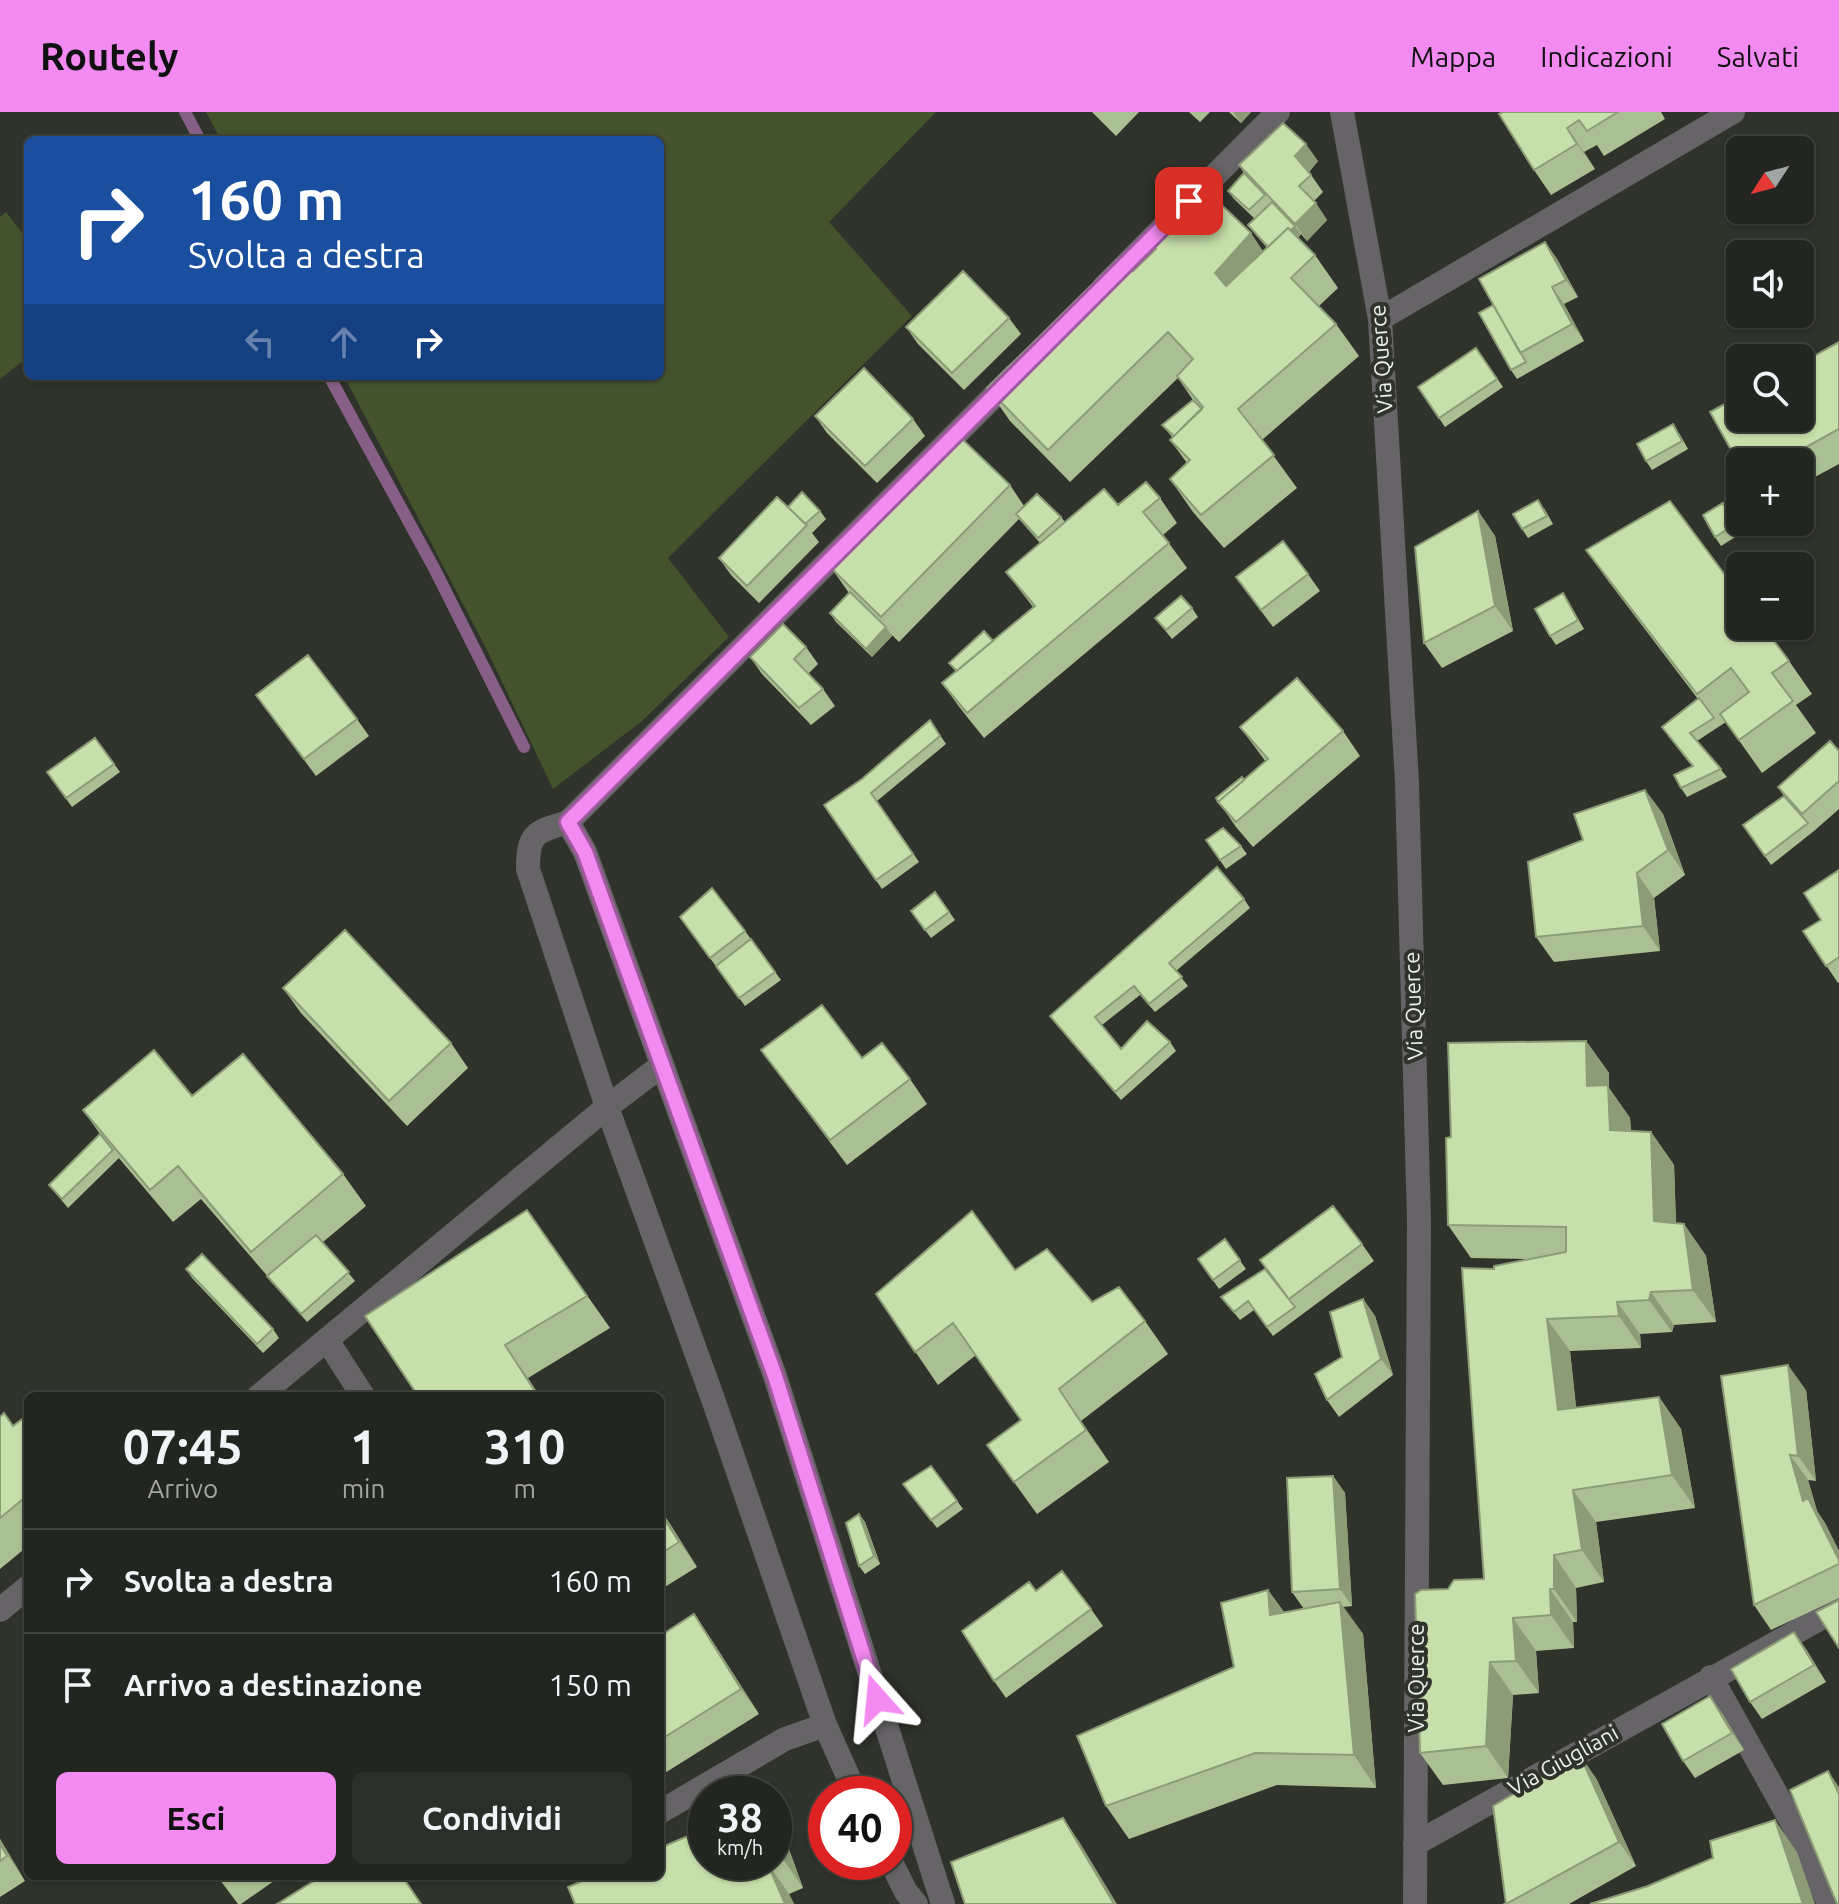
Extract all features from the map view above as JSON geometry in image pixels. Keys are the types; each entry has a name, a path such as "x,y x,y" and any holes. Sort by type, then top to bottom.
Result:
{"street":[{"path":"1089,302 1278,112"},
{"name":"Via Querce","path":"1342,112 1380,319 1407,783 1419,1222 1415,1904"},
{"path":"1380,319 1733,112"},
{"path":"848,1776 825,1725 713,1399 607,1107 528,869 528,846 541,830 568,822 1033,357"},
{"path":"568,822 585,852 775,1376 943,1904"},
{"path":"264,1392 607,1107 661,1066"},
{"path":"327,1340 360,1392"},
{"path":"0,1610 24,1590"},
{"name":"Via Giugliani","path":"1415,1844 1839,1608"},
{"path":"1711,1677 1794,1826 1829,1904"},
{"path":"664,1810 785,1739 825,1725"},
{"path":"900,1880 916,1904"}],"green space":[{"path":"206,112 936,112 829,222 912,316 668,558 729,637 642,721 553,789 486,648 346,380 664,380 664,136 219,136"},
{"path":"6,212 24,235 24,360 0,379 0,217"}],"building":[{"path":"1618,112 1587,131 1579,120 1567,128 1577,144 1534,170 1499,114"},
{"path":"1283,123 1306,144 1295,156 1311,175 1299,186 1316,203 1295,224 1239,165"},
{"path":"1244,173 1265,195 1249,210 1228,191"},
{"path":"1200,184 1251,233 1215,273 1226,286 1288,228 1315,255 1291,278 1336,324 1238,409 1274,455 1201,515 1170,479 1190,460 1170,440 1203,407 1177,376 1193,359 1168,332 1048,450 987,388 1120,257 1133,271 1156,249 1145,237"},
{"path":"1272,202 1295,226 1291,230 1288,228 1268,247 1248,225"},
{"path":"1545,242 1566,280 1552,287 1572,324 1520,353 1479,279"},
{"path":"963,271 1009,318 952,373 906,327"},
{"path":"1493,305 1526,362 1511,370 1479,313"},
{"path":"1839,342 1839,429 1804,448 1730,448 1710,412 1726,403 1726,432 1814,432 1814,356"},
{"path":"1476,348 1497,379 1439,418 1418,387"},
{"path":"864,368 913,419 865,466 815,416"},
{"path":"1193,400 1202,409 1174,436 1162,425"},
{"path":"1673,424 1682,441 1646,461 1637,444"},
{"path":"960,437 1010,485 881,617 832,569"},
{"path":"1146,482 1160,498 1143,512 1169,543 967,713 942,683 1035,606 1006,572 1104,489 1118,505"},
{"path":"802,492 820,511 805,524 788,507"},
{"path":"1037,494 1061,517 1038,538 1016,514"},
{"path":"777,497 807,525 747,586 719,558"},
{"path":"1538,500 1547,516 1522,529 1513,514"},
{"path":"1670,501 1726,576 1726,640 1773,640 1789,661 1772,673 1793,701 1739,740 1720,714 1749,692 1731,668 1697,694 1586,550"},
{"path":"1723,503 1726,530 1715,537 1703,515"},
{"path":"1478,511 1495,606 1424,643 1415,547"},
{"path":"1283,541 1308,574 1261,610 1236,577"},
{"path":"850,592 886,627 866,649 830,613"},
{"path":"1563,593 1578,620 1550,636 1535,609"},
{"path":"1181,596 1192,608 1166,630 1155,618"},
{"path":"783,624 806,647 794,659 823,689 799,708 750,657"},
{"path":"984,631 993,641 957,671 949,663"},
{"path":"308,655 357,719 304,759 256,695"},
{"path":"1297,678 1343,731 1236,822 1218,802 1268,759 1240,727"},
{"path":"1699,698 1714,718 1690,733 1721,769 1681,788 1674,775 1693,766 1662,727"},
{"path":"930,720 940,736 871,793 913,854 876,880 824,805 862,779"},
{"path":"95,738 114,764 66,798 47,772"},
{"path":"1830,741 1839,751 1839,781 1802,814 1778,787"},
{"path":"1242,777 1244,780 1218,802 1216,798"},
{"path":"1645,790 1668,850 1637,873 1643,926 1536,937 1528,862 1583,840 1574,814"},
{"path":"1784,796 1808,823 1765,856 1743,825"},
{"path":"1223,828 1241,846 1220,860 1206,840"},
{"path":"1217,867 1244,899 1169,963 1182,977 1149,1004 1134,986 1095,1017 1121,1049 1147,1021 1170,1042 1115,1092 1050,1016"},
{"path":"1839,870 1839,957 1826,966 1803,931 1821,920 1804,893"},
{"path":"712,888 745,931 710,958 680,917"},
{"path":"935,892 949,912 925,930 911,911"},
{"path":"345,930 451,1043 389,1101 283,988"},
{"path":"751,939 775,972 739,998 716,966"},
{"path":"822,1005 862,1058 882,1043 910,1079 830,1140 761,1050"},
{"path":"1586,1041 1587,1086 1608,1085 1610,1130 1651,1132 1654,1221 1684,1224 1693,1290 1651,1292 1649,1300 1617,1302 1619,1316 1547,1319 1558,1410 1659,1397 1672,1475 1573,1490 1582,1550 1554,1555 1551,1615 1513,1618 1516,1661 1490,1662 1486,1746 1420,1753 1415,1594 1421,1590 1448,1589 1454,1580 1484,1579 1462,1268 1494,1269 1494,1266 1566,1252 1566,1227 1448,1225 1446,1138 1451,1137 1448,1043"},
{"path":"154,1050 192,1096 243,1054 343,1174 251,1252 178,1166 150,1190 83,1110"},
{"path":"100,1134 113,1150 62,1199 49,1185"},
{"path":"1333,1206 1362,1244 1289,1299 1260,1260"},
{"path":"527,1210 587,1296 505,1345 535,1392 415,1392 365,1316"},
{"path":"972,1211 1015,1270 1047,1249 1092,1302 1119,1287 1145,1321 1059,1389 1086,1430 1014,1482 987,1445 1021,1420 953,1323 915,1352 876,1294"},
{"path":"316,1235 349,1272 301,1314 267,1276"},
{"path":"1225,1239 1240,1260 1213,1280 1198,1259"},
{"path":"202,1254 273,1329 257,1344 186,1269"},
{"path":"1265,1269 1295,1307 1267,1327 1248,1301 1234,1312 1221,1297"},
{"path":"1363,1299 1381,1359 1327,1400 1315,1374 1342,1357 1330,1312"},
{"path":"1788,1365 1798,1456 1790,1455 1803,1501 1808,1498 1839,1564 1754,1605 1721,1376"},
{"path":"4,1413 13,1426 24,1418 24,1498 0,1518 0,1417"},
{"path":"931,1466 957,1501 931,1520 903,1484"},
{"path":"1333,1476 1340,1589 1292,1592 1287,1478"},
{"path":"859,1514 874,1556 859,1566 846,1523"},
{"path":"664,1518 679,1542 664,1551"},
{"path":"1062,1571 1091,1609 994,1681 962,1631 1029,1582 1036,1591"},
{"path":"1268,1590 1270,1615 1340,1602 1354,1755 1255,1753 1106,1806 1077,1736 1234,1667 1221,1603"},
{"path":"1839,1600 1839,1648 1816,1612"},
{"path":"694,1614 741,1689 664,1737 664,1633"},
{"path":"1794,1632 1814,1665 1750,1702 1731,1669"},
{"path":"1710,1696 1732,1733 1683,1761 1662,1724"},
{"path":"1580,1755 1619,1842 1506,1904 1493,1806"},
{"path":"1828,1771 1839,1794 1839,1904 1790,1790"},
{"path":"1063,1818 1114,1904 965,1904 951,1862"},
{"path":"1775,1820 1803,1904 1590,1904 1648,1886 1713,1858 1710,1841"},
{"path":"688,1836 688,1880 775,1880 785,1904 575,1904 568,1887 585,1880 664,1880 664,1846"},
{"path":"0,1844 7,1856 0,1861"},
{"path":"316,1880 405,1880 421,1904 277,1904"}],"waterway":[{"path":"185,112 198,136"},
{"path":"331,380 434,568 524,747"}],"route":[{"path":"877,1699 775,1376 585,852 568,822 1189,201"}]}
